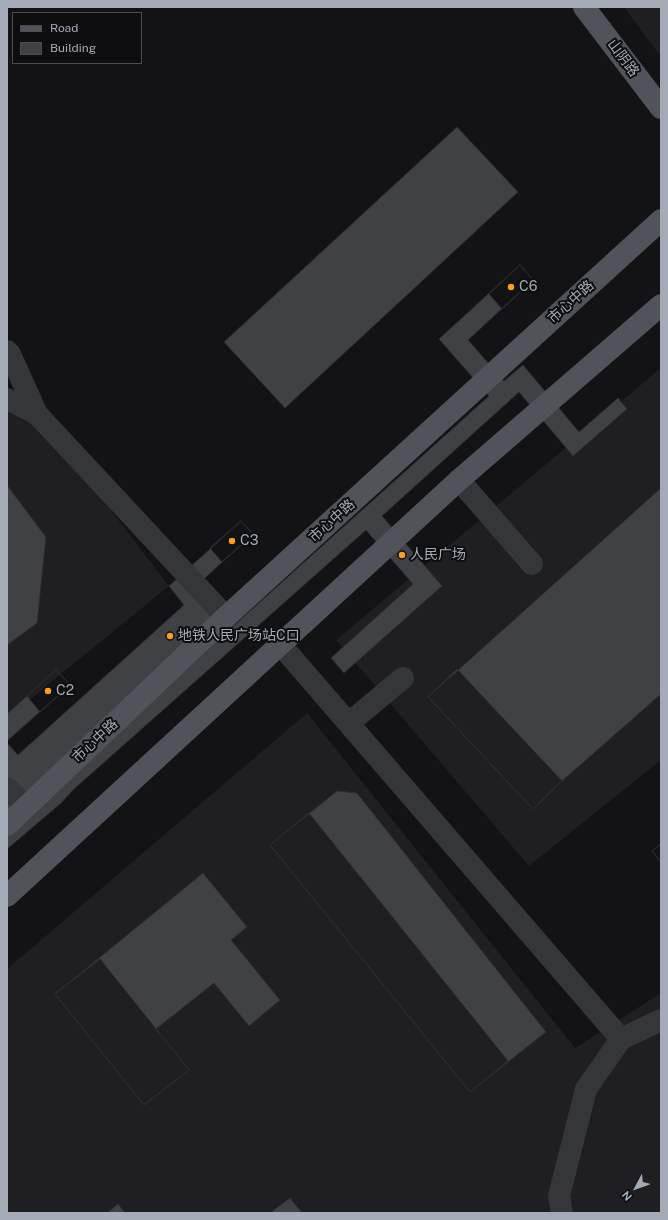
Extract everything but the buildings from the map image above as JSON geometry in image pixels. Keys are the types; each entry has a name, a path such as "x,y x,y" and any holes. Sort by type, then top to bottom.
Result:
{"main road":[{"name":"山阴路","path":"584,7 661,108"},
{"name":"市心中路","path":"7,825 226,617 661,220"},
{"path":"7,896 459,480 661,305"}],"street":[{"path":"7,352 10,354 37,414 226,617"},
{"path":"7,399 37,414"},
{"path":"459,480 532,564"},
{"path":"280,644 620,1039"},
{"path":"348,723 403,678"},
{"path":"7,788 26,806"},
{"path":"562,1213 559,1196 586,1089 620,1039 661,1020"}],"shaded area":[{"path":"624,7 661,7 661,57"},
{"path":"661,368 661,760 529,866 336,640"},
{"path":"7,406 37,414 169,586 7,718"},
{"path":"307,713 575,1048 661,993 661,1213 7,1213 7,969"}],"place":[{"name":"C6","path":"511,287"},
{"name":"C3","path":"232,541"},
{"name":"人民广场","path":"402,555"},
{"name":"地铁人民广场站C口","path":"170,636"},
{"name":"C2","path":"48,691"}]}
